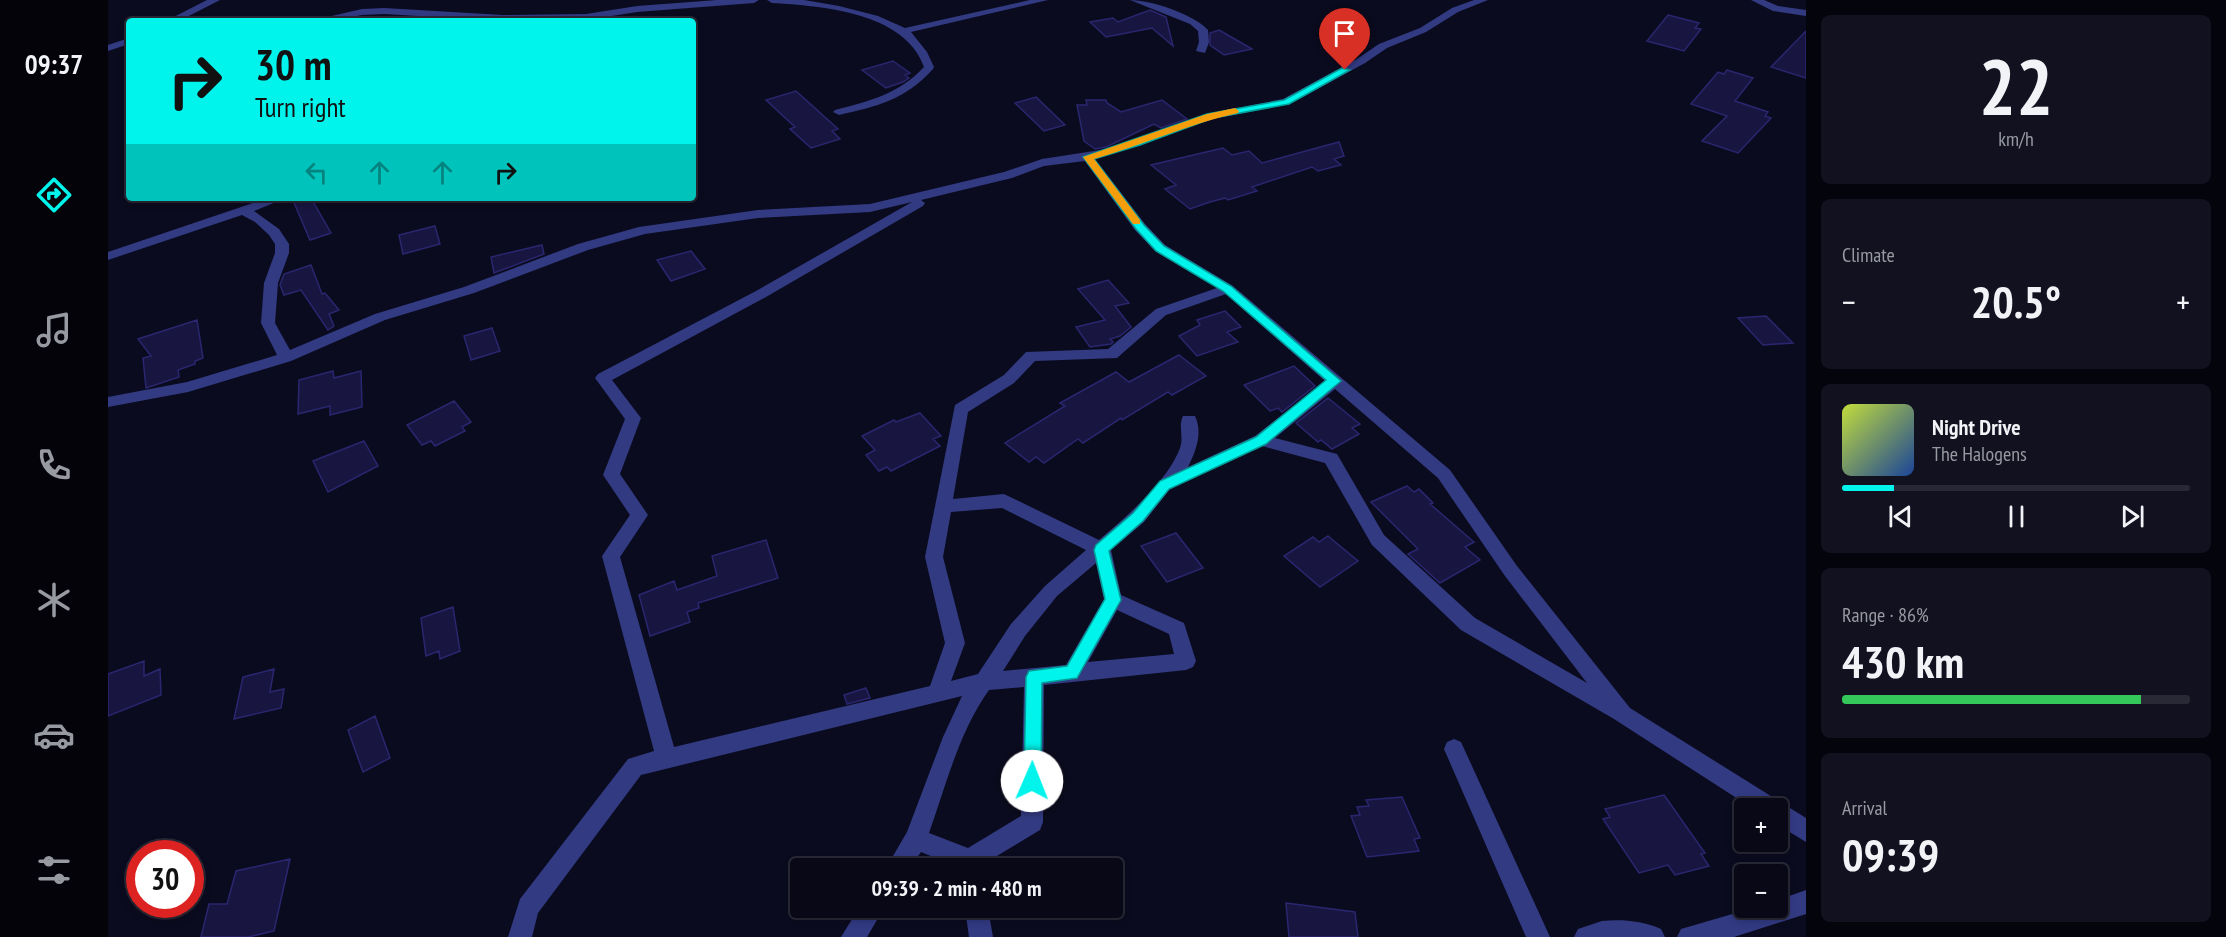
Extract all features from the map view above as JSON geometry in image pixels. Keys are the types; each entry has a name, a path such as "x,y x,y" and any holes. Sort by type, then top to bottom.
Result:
{"street":[{"path":"177,18 214,0"},
{"path":"362,12 372,0"},
{"path":"586,18 604,11 754,0"},
{"path":"772,0 866,15"},
{"path":"839,112 896,96 911,87 928,67 927,60 903,31 866,15 841,0"},
{"path":"903,31 1043,0"},
{"path":"1135,0 1193,22 1203,30 1204,42 1201,51"},
{"path":"108,402 188,387 286,357 380,317 469,290 583,247 644,230 758,214 870,208 1008,175 1042,163 1088,157 1136,143 1211,116 1286,102 1361,61 1383,46 1434,24 1443,15 1455,9 1483,0"},
{"path":"1756,0 1776,9 1806,13"},
{"path":"331,18 362,12 409,11 503,18"},
{"path":"108,48 126,43"},
{"path":"1088,157 1140,227 1160,248 1227,289 1444,474 1511,571 1623,715"},
{"path":"667,759 611,556 639,515 611,475 633,418 603,378 761,294 938,192"},
{"path":"108,256 270,201"},
{"path":"242,210 259,219 274,232 282,244 282,253 271,283 268,323 286,357"},
{"path":"936,693 955,643 934,557 962,409 1010,379 1031,356 1112,354 1161,312 1227,289"},
{"path":"1164,485 1261,440 1335,381"},
{"path":"904,858 916,839 953,737 969,702 1018,630 1051,591 1102,550 1138,517 1182,463 1190,445 1189,420"},
{"path":"1261,440 1331,458 1378,540 1468,624 1623,715 1755,798"},
{"path":"943,506 1004,501 1102,550"},
{"path":"1072,673 1113,600 1102,550"},
{"path":"520,937 528,907 635,766 983,682 1186,661 1177,629 1113,600"},
{"path":"980,858 1032,822 1034,677"},
{"path":"1454,749 1538,937"},
{"path":"1788,819 1806,831"},
{"path":"916,839 958,858"},
{"path":"1689,937 1711,933 1806,902"},
{"path":"853,937 865,918"},
{"path":"978,918 981,937"},
{"path":"1586,937 1597,932 1629,932 1653,937"}],"building":[{"path":"1150,10 1166,17 1173,46 1152,28 1106,37 1090,22 1113,18 1118,22"},
{"path":"1668,15 1699,23 1695,28 1701,29 1684,51 1647,41"},
{"path":"1219,30 1252,49 1224,55 1210,45 1210,33"},
{"path":"1806,31 1806,78 1771,67"},
{"path":"893,61 910,73 905,75 909,78 886,88 862,70"},
{"path":"1727,70 1753,78 1735,101 1768,112 1765,116 1771,118 1738,153 1702,141 1727,116 1691,104 1718,72 1724,74"},
{"path":"796,91 838,129 832,131 840,139 811,148 790,129 795,127 766,100"},
{"path":"1036,97 1065,125 1044,131 1015,103"},
{"path":"1086,100 1106,100 1121,112 1162,100 1187,119 1161,128 1154,124 1106,147 1095,149 1084,141 1077,105 1087,105"},
{"path":"1339,142 1344,156 1334,159 1341,165 1318,171 1312,167 1252,187 1257,191 1190,209 1165,189 1176,185 1151,165 1223,148 1232,155 1249,151 1262,163"},
{"path":"293,201 313,201 331,233 310,240"},
{"path":"435,226 440,244 403,254 399,235"},
{"path":"542,245 544,254 494,273 491,257"},
{"path":"691,251 705,269 671,281 657,260"},
{"path":"311,265 322,294 325,293 339,310 329,314 334,326 328,330 301,290 284,295 280,285 284,274"},
{"path":"1108,280 1129,303 1115,306 1131,327 1120,336 1110,339 1113,342 1111,344 1090,347 1076,327 1105,320 1078,289"},
{"path":"1225,311 1241,327 1227,332 1238,342 1197,356 1179,336 1200,325 1197,320"},
{"path":"1766,316 1793,343 1763,345 1738,318"},
{"path":"197,320 203,358 195,361 195,364 178,370 179,377 146,388 143,358 151,356 138,339"},
{"path":"492,328 500,351 471,360 464,336"},
{"path":"1179,355 1206,376 1172,395 1168,392 1122,420 1121,418 1083,443 1078,439 1044,463 1036,457 1029,462 1005,443 1065,406 1060,403 1116,372 1129,382"},
{"path":"1294,366 1315,386 1282,412 1278,408 1270,411 1244,385"},
{"path":"333,371 334,378 361,371 362,407 330,415 330,406 298,414 299,380"},
{"path":"1328,398 1360,424 1352,428 1359,434 1332,449 1321,440 1318,442 1296,423"},
{"path":"454,401 471,422 462,427 465,431 435,446 431,441 422,445 407,425"},
{"path":"920,413 941,436 933,439 940,446 891,471 887,467 879,471 866,455 875,450 862,436 894,420 896,422"},
{"path":"364,441 378,466 328,492 313,461"},
{"path":"1407,486 1414,492 1419,489 1433,503 1430,504 1474,542 1465,547 1480,560 1440,583 1408,554 1418,549 1371,502"},
{"path":"1176,533 1203,568 1167,582 1141,546"},
{"path":"1328,536 1358,561 1320,587 1284,556 1313,537 1319,542"},
{"path":"766,540 778,578 698,603 699,608 687,612 690,622 650,636 639,595 674,581 677,590 717,576 712,556"},
{"path":"453,607 460,651 440,659 439,651 426,656 421,618"},
{"path":"144,661 144,676 160,669 161,695 108,716 108,674"},
{"path":"274,669 270,692 284,689 281,708 234,719 243,677"},
{"path":"866,688 870,698 847,704 844,695"},
{"path":"375,716 390,758 363,772 348,730"},
{"path":"1664,795 1705,853 1701,854 1709,866 1675,875 1668,865 1639,873 1603,819 1610,817 1605,809"},
{"path":"1402,797 1420,838 1414,839 1419,851 1367,857 1351,816 1360,815 1357,807 1369,806 1366,800"},
{"path":"290,859 274,931 248,937 201,937 209,904 227,904 236,871"},
{"path":"1286,903 1355,912 1358,937 1289,937"}],"slow traffic":[{"path":"1137,222 1088,157 1136,143 1211,116 1235,111"}],"route":[{"path":"1032,781 1034,677 1072,673 1113,600 1102,550 1138,517 1164,485 1261,440 1335,381 1227,289 1160,248 1140,227 1088,157 1136,143 1211,116 1286,102 1345,70"}]}
